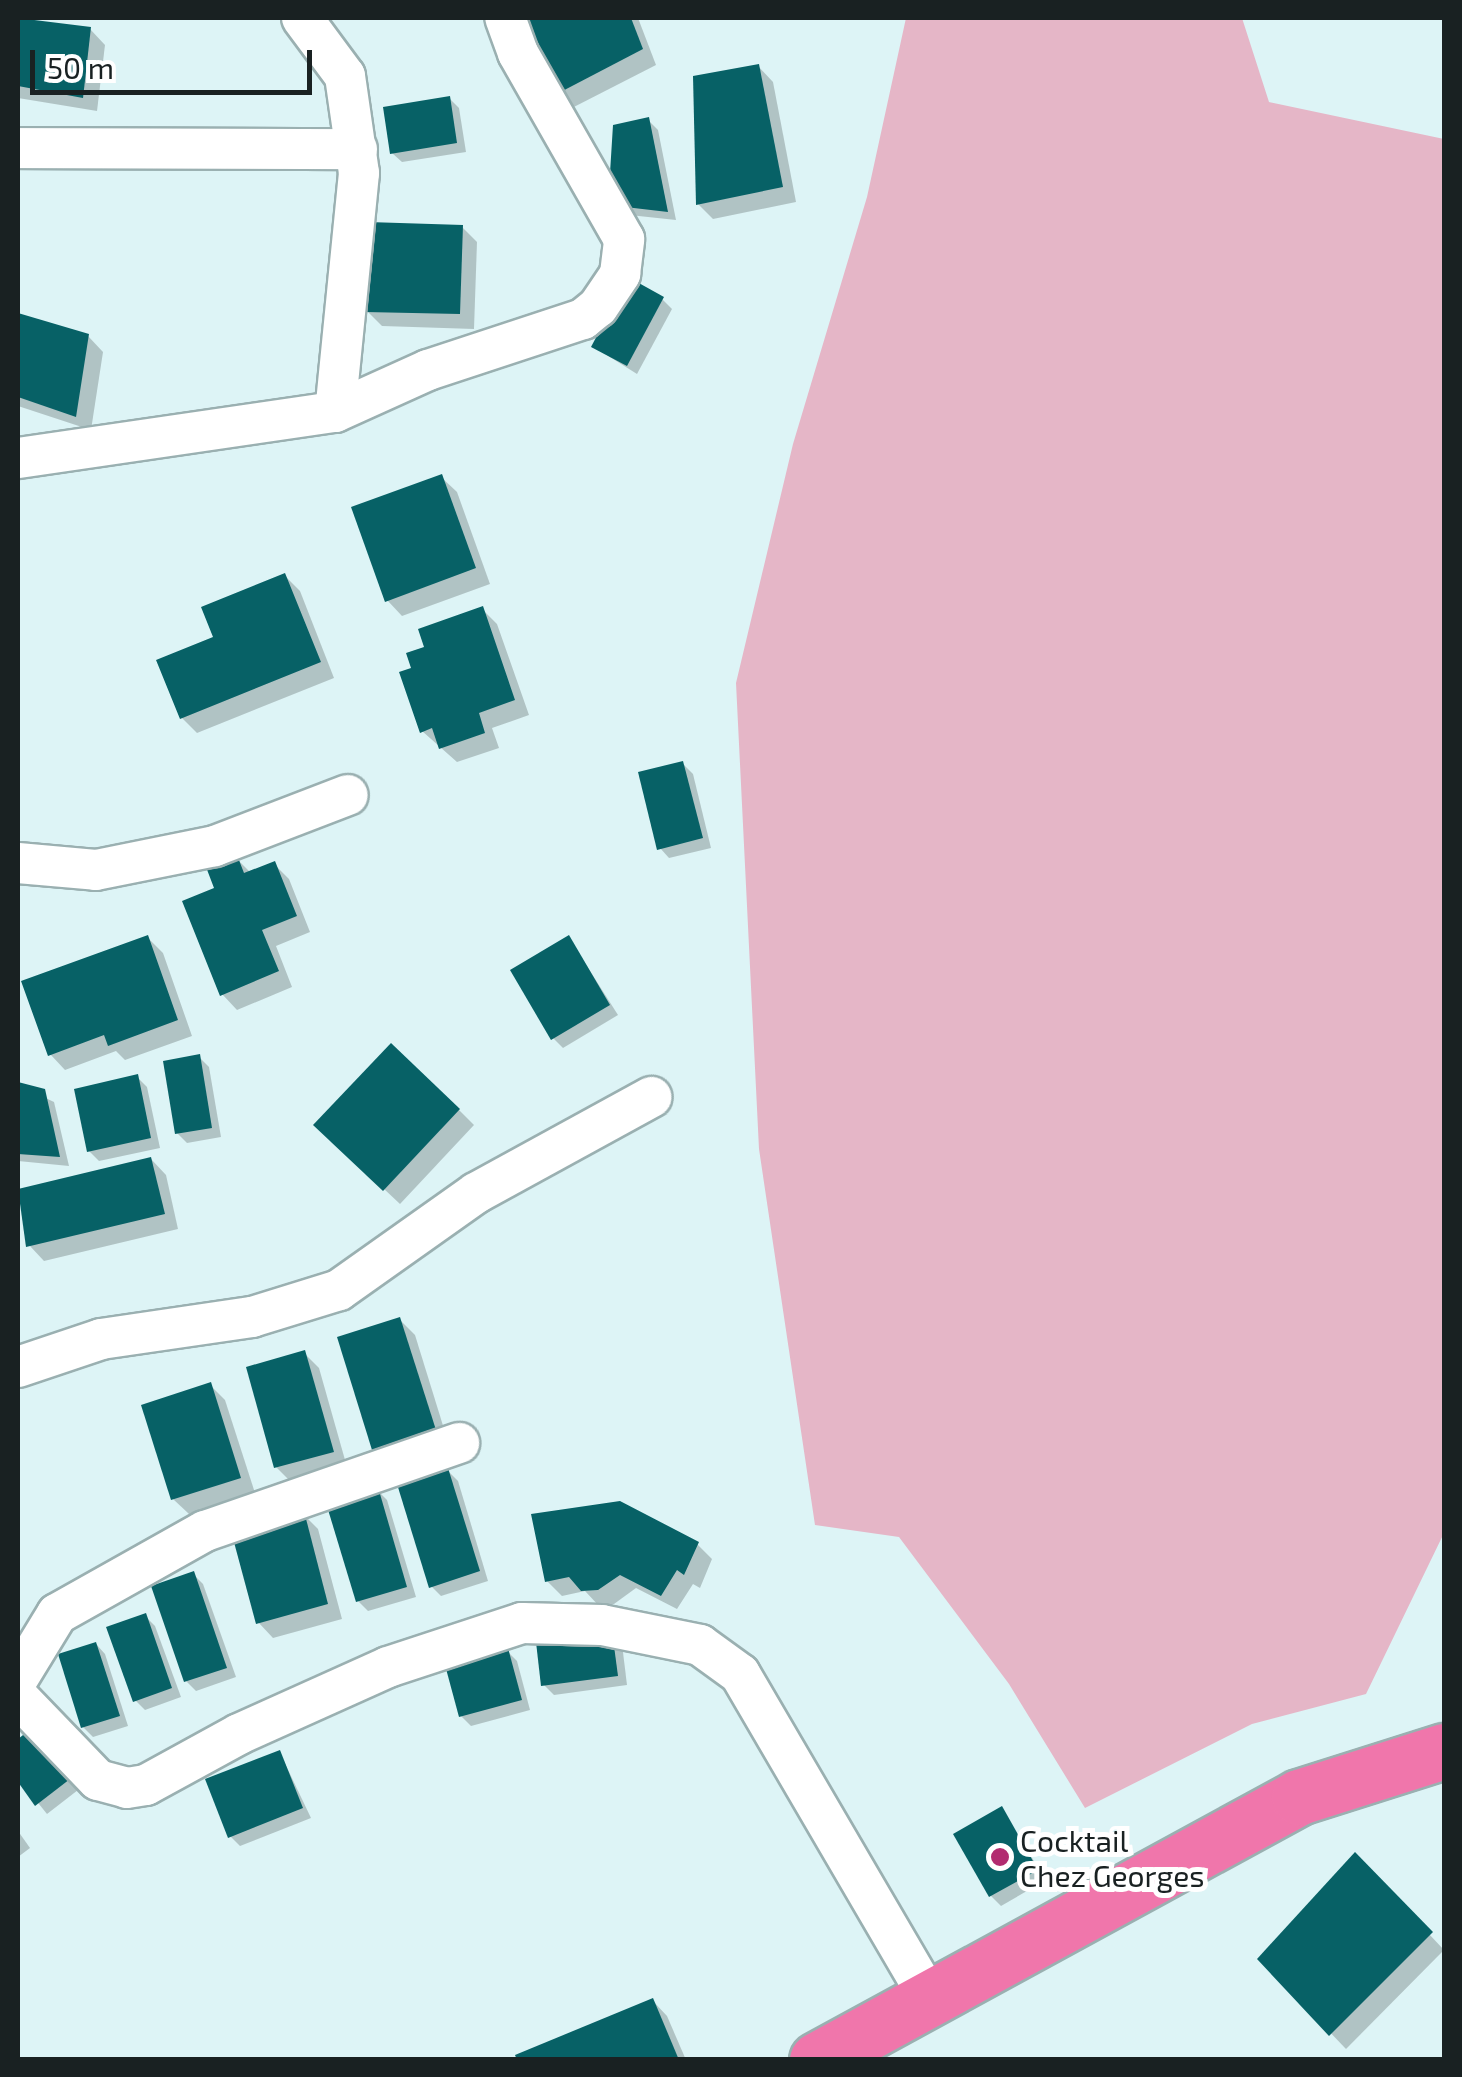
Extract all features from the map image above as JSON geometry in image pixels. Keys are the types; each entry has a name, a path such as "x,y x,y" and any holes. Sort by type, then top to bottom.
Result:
{"highway":[{"path":"817,2060 1299,1798 1444,1751"}],"street":[{"path":"302,18 344,76 357,149 335,412"},
{"path":"18,458 335,412 428,370 583,319 620,274 624,239 505,18"},
{"path":"18,148 357,149"},
{"path":"18,862 96,870 215,846 348,795"},
{"path":"18,1367 102,1340 252,1318 339,1290 476,1193 652,1097"},
{"path":"18,1678 57,1614 205,1532 459,1443"},
{"path":"18,1697 98,1780 127,1788 146,1785 240,1734 388,1667 522,1623 602,1625 700,1645 740,1674 930,1999"}],"shaded area":[{"path":"906,18 1242,18 1269,102 1444,139 1444,1533 1366,1694 1252,1724 1085,1808 1009,1684 899,1537 815,1525 759,1149 736,683 793,444 867,197"}],"building":[{"path":"18,18 91,27 83,98 18,86"},
{"path":"528,18 631,18 643,49 551,97"},
{"path":"759,64 783,187 696,205 693,76"},
{"path":"450,96 457,143 390,154 383,107"},
{"path":"649,117 668,212 608,205 613,125"},
{"path":"368,222 463,225 460,314 365,312"},
{"path":"628,277 664,297 627,366 591,347"},
{"path":"18,313 89,334 76,417 18,397"},
{"path":"442,474 476,568 385,602 351,507"},
{"path":"285,573 321,662 180,719 156,660 213,637 201,607"},
{"path":"483,606 515,700 479,713 485,733 439,749 432,728 420,733 399,672 411,668 406,653 424,647 418,629"},
{"path":"683,761 703,838 657,850 638,772"},
{"path":"237,855 244,873 275,861 297,916 262,930 279,971 220,996 182,901 214,888 206,867"},
{"path":"148,935 178,1020 108,1046 104,1035 48,1056 21,981"},
{"path":"569,935 610,1005 551,1040 510,970"},
{"path":"391,1043 460,1109 383,1191 313,1125"},
{"path":"200,1054 212,1128 175,1134 163,1061"},
{"path":"138,1074 151,1138 87,1152 74,1089"},
{"path":"18,1082 45,1089 60,1157 18,1154"},
{"path":"151,1157 165,1214 26,1247 18,1189"},
{"path":"400,1317 436,1430 372,1450 337,1337"},
{"path":"305,1350 334,1452 274,1468 246,1367"},
{"path":"211,1382 241,1478 171,1500 141,1405"},
{"path":"448,1468 480,1571 429,1588 397,1484"},
{"path":"378,1487 407,1587 356,1602 326,1503"},
{"path":"620,1501 699,1542 684,1575 677,1570 661,1596 620,1575 598,1590 581,1591 569,1577 545,1582 531,1514"},
{"path":"304,1511 328,1604 256,1624 231,1531"},
{"path":"194,1571 227,1668 184,1682 151,1586"},
{"path":"146,1613 172,1688 133,1702 106,1627"},
{"path":"612,1631 618,1676 541,1686 536,1642"},
{"path":"96,1642 120,1716 81,1728 58,1654"},
{"path":"508,1648 522,1700 459,1717 445,1665"},
{"path":"32,1728 70,1779 35,1806 18,1782 18,1739"},
{"path":"280,1750 303,1808 228,1838 205,1779"},
{"path":"1002,1806 1038,1870 989,1897 953,1834"},
{"path":"1355,1852 1433,1932 1329,2036 1257,1959"},
{"path":"653,1998 679,2060 517,2060 515,2055"}],"place":[{"name":"Cocktail Chez Georges","path":"1000,1857"}]}
